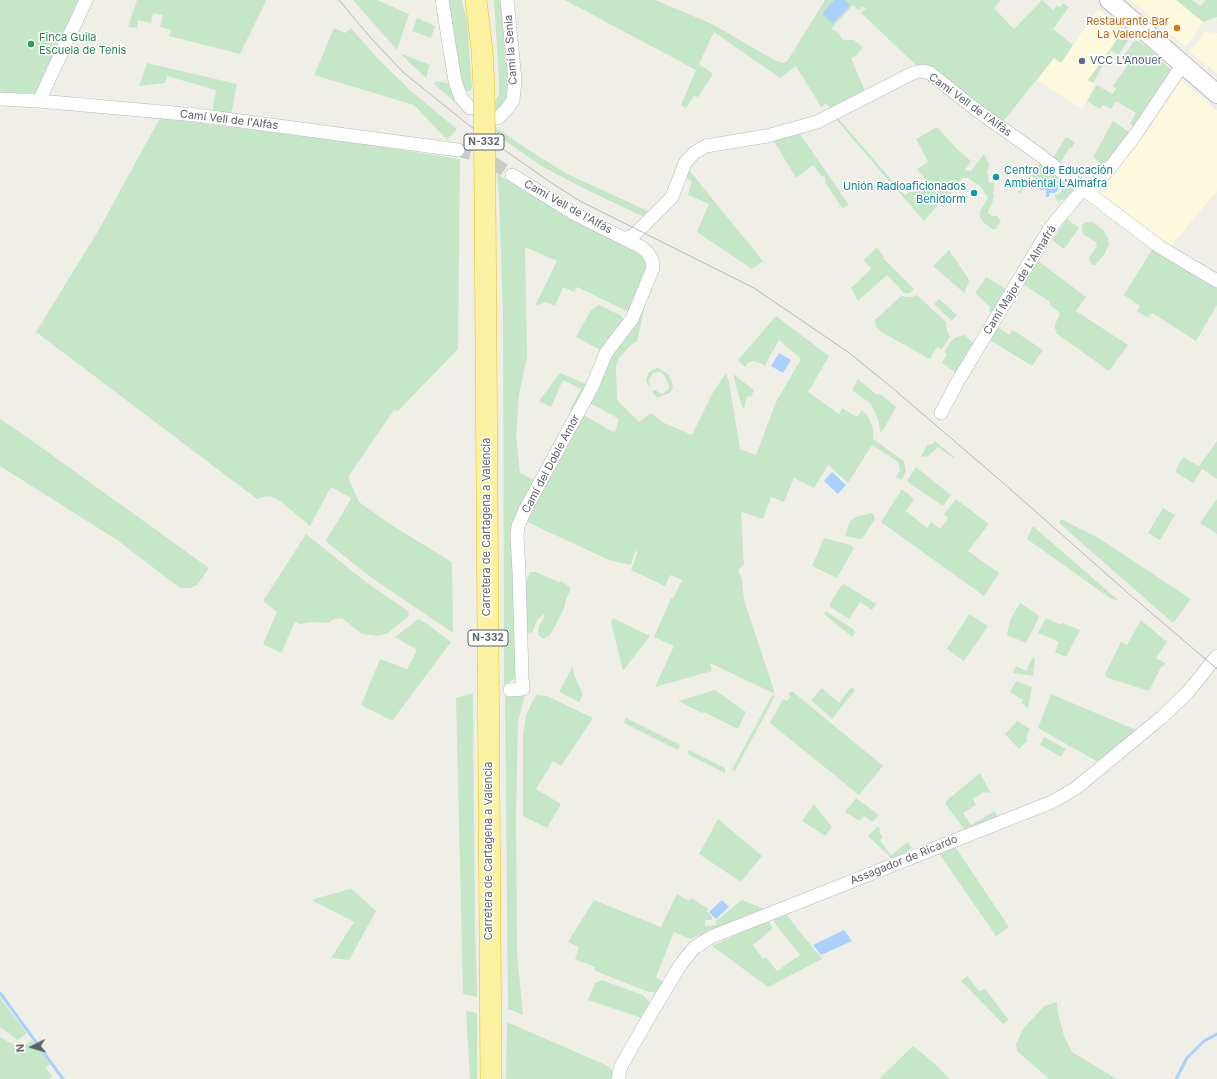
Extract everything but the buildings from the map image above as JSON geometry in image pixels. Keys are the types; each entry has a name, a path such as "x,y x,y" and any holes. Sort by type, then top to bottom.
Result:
{"highway":[{"name":"Carretera de Cartagena a Valencia","path":"476,0 482,50 484,87 491,1079"}],"main road":[{"path":"1109,0 1217,94"}],"street":[{"path":"39,101 86,0"},
{"path":"442,0 455,81 461,98 470,108"},
{"name":"Camí la Senia","path":"498,118 513,100 515,80 507,0"},
{"name":"Camí Major de L'Almafrà","path":"941,413 958,381 1050,228 1083,189 1092,189 1113,164 1136,134 1183,64"},
{"name":"Camí Vell de l'Alfàs","path":"624,238 633,236 672,197 685,163 694,153 706,146 767,136 817,122 913,73 923,71 930,74 975,109 1040,155 1160,248 1217,281"},
{"name":"Camí Vell de l'Alfàs","path":"0,99 196,115 458,150"},
{"name":"Camí Vell de l'Alfàs","path":"512,175 576,214 642,247"},
{"path":"640,230 638,239 642,247"},
{"name":"Camí del Doble Amor","path":"517,690 522,678 517,536 518,526 525,510 592,387 606,353 632,319 653,268 652,260 642,247"},
{"name":"Assagador de Ricardo","path":"618,1079 621,1066 652,1012 681,964 694,948 711,937 1052,802 1076,788 1162,717 1188,692 1217,656"}],"shaded area":[{"path":"1131,0 1176,0 1203,22 1186,47"},
{"name":"VCC L'Anouer","path":"1098,9 1123,31 1089,80 1096,85 1082,109 1037,80 1054,58 1061,63"},
{"path":"1205,32 1217,33 1217,73 1190,52"},
{"path":"1178,78 1217,111 1217,191 1169,248 1095,193"}],"green space":[{"name":"Finca Guila Escuela de Tenis","path":"0,0 82,0 39,93 0,93"},
{"path":"137,0 266,1 240,54 169,36 171,30 160,27 163,15 153,13 151,23 138,20 137,28 128,27"},
{"path":"353,0 377,0 409,14 397,50"},
{"path":"446,0 462,0 467,21 472,87 470,91 466,91 461,87"},
{"path":"494,0 505,0 511,92 496,114 495,101 499,95 499,80"},
{"path":"565,0 655,0 712,24 776,61 784,63 788,60 825,0 1001,0 994,8 1014,29 1042,0 1053,10 1057,5 1060,7 1063,3 1069,7 1053,29 1073,45 1061,63 1054,58 1002,123 917,66 861,13 866,8 862,7 858,10 853,5 831,29 838,32 843,40 854,40 863,47 856,56 851,58 866,93 833,110 826,104 821,107 796,66 780,78 714,32 699,64 713,74 698,97 694,96 686,108 681,105 696,70"},
{"path":"1176,0 1192,0 1200,6 1206,0 1217,0 1217,17 1203,22"},
{"path":"417,18 435,26 431,38 412,31"},
{"path":"334,28 345,33 351,28 378,59 411,91 457,129 447,140 414,105 314,75"},
{"path":"1123,31 1130,37 1119,55 1111,51 1093,83 1088,80"},
{"path":"1134,41 1138,41 1147,47 1171,70 1135,128 1130,124 1136,113 1116,101 1111,109 1103,105 1100,109 1087,101 1096,85 1113,94 1116,88 1113,86 1129,63 1122,58"},
{"path":"400,53 430,65 426,78 410,63"},
{"path":"147,63 237,84 231,115 212,113 216,90 167,76 165,83 139,86"},
{"path":"436,81 453,84 459,106 434,84"},
{"path":"837,117 896,185 894,187 835,118"},
{"path":"160,118 350,142 460,159 458,349 398,411 394,410 348,477 359,502 393,526 452,562 453,633 372,578 330,545 326,540 351,498 331,487 310,526 280,501 270,496 257,499 36,332 98,231"},
{"path":"1113,121 1128,131 1131,135 1105,168 1093,157"},
{"path":"495,127 567,174 648,211 642,216 543,167 495,134"},
{"path":"937,127 957,149 971,161 965,170 971,171 984,154 990,166 987,170 989,183 994,182 994,192 992,191 994,196 988,213 992,216 997,216 1001,221 996,229 992,229 983,222 980,216 980,211 988,198 981,187 968,178 963,178 924,221 898,191 900,190 905,195 915,187 918,191 929,184 917,169 928,162 916,139"},
{"path":"798,131 849,205 842,208 825,182 826,180 824,176 822,177 813,165 796,178 772,138"},
{"path":"1066,137 1075,142 1072,148 1070,147 1058,167 1051,161"},
{"path":"1041,161 1076,189 1066,202 1062,199 1060,202 1055,198 1055,195 1060,193 1062,190 1061,185 1054,181 1037,180 1031,176 1020,194 1018,192 1034,167 1037,168"},
{"path":"688,169 763,261 752,269 697,232 709,204 688,195 692,181 685,178"},
{"path":"497,174 548,204 641,253 649,266 629,312 577,287 574,292 563,287 555,306 546,302 535,306 557,261 525,247 527,357 519,395 516,435 520,473 538,482 518,516 516,678 504,685 503,319"},
{"path":"1067,219 1079,228 1064,249 1052,240"},
{"path":"1086,222 1093,222 1097,225 1104,231 1108,239 1109,245 1104,255 1095,265 1092,265 1089,258 1097,246 1096,242 1084,235 1082,225"},
{"path":"877,247 884,257 883,258 914,289 910,293 904,293 887,275 858,301 851,288 871,269 864,260"},
{"path":"1153,248 1217,286 1217,305 1196,341 1152,313 1148,318 1137,311 1140,306 1124,295"},
{"path":"949,250 968,278 969,282 964,293 933,266"},
{"path":"1037,260 1086,297 1076,311 1128,345 1109,371 1056,333 1057,331 1055,329 1055,324 1060,315 1058,311 1049,304 1050,302 1023,284"},
{"path":"986,277 1009,291 995,315 989,311 990,307 975,293"},
{"path":"917,295 946,322 947,331 950,337 942,349 937,347 930,359 883,333 876,327 875,320 901,296 911,297"},
{"path":"939,299 957,315 952,321 934,304"},
{"path":"643,304 644,311 637,341 619,358 616,367 617,400 639,422 651,413 662,422 692,435 712,394 726,373 729,382 740,449 756,455 776,402 801,359 779,340 765,366 758,362 752,361 745,367 738,360 776,316 829,356 808,392 839,414 842,408 857,417 862,410 869,418 873,429 873,439 904,461 906,472 901,480 896,477 900,470 898,462 872,445 848,483 828,465 814,488 794,478 784,502 771,497 763,519 741,512 744,565 738,570 742,580 744,600 775,694 710,663 712,671 655,687 674,646 654,637 671,598 673,599 682,580 670,575 665,586 631,570 638,552 635,551 631,565 609,560 527,522 582,414 615,432 619,419 588,402 608,356"},
{"path":"599,305 620,315 625,320 602,351 576,337 591,310"},
{"path":"998,327 1009,335 1013,330 1043,350 1032,366 990,340"},
{"path":"965,335 975,345 959,375 942,363 947,354 944,352 951,341 956,337"},
{"path":"658,368 668,374 672,381 673,388 670,393 657,398 652,392 655,390 662,394 668,390 669,386 664,375 660,372 653,373 649,380 650,388 646,381 648,373"},
{"path":"560,373 586,384 575,412 570,410 581,389 563,380 551,407 539,401"},
{"path":"733,374 754,390 751,397 747,396 744,408 742,407"},
{"path":"858,379 876,394 882,395 896,407 882,432 880,431 879,423 870,403 852,390"},
{"path":"0,419 209,568 197,585 190,588 180,588 117,540 0,466"},
{"path":"935,441 954,457 953,458 938,447 928,456 921,457 927,445 933,444"},
{"path":"1217,441 1217,479 1202,469 1193,483 1175,472 1183,457 1199,466"},
{"path":"916,467 951,495 943,506 908,482 908,479"},
{"path":"902,489 914,499 906,511 927,528 931,522 940,529 948,518 944,514 956,499 989,524 968,551 999,573 984,596 881,522"},
{"path":"1217,499 1217,534 1200,523"},
{"path":"1163,508 1175,515 1160,540 1148,533"},
{"path":"873,513 875,519 863,538 860,539 845,536 850,521 858,516"},
{"path":"1061,519 1100,539 1191,599 1173,623 1059,523"},
{"path":"1033,526 1119,601 1110,598 1027,539"},
{"path":"306,534 366,582 409,612 408,617 388,633 378,636 362,634 342,618 334,619 328,623 314,622 300,624 295,622 281,653 263,644 277,612 263,601"},
{"path":"824,538 851,545 854,548 837,578 812,566"},
{"path":"530,572 536,572 559,582 561,581 571,588 564,608 554,628 550,635 543,639 538,634 539,626 544,614 537,620 532,633 526,632 524,585"},
{"path":"842,584 876,604 872,610 860,602 849,619 830,607 830,604"},
{"path":"1020,603 1037,614 1039,617 1026,643 1007,635 1010,620"},
{"path":"825,612 853,629 855,633 852,637 824,614"},
{"path":"969,614 988,626 964,661 947,649"},
{"path":"613,618 650,636 623,671 611,622"},
{"path":"1046,618 1061,625 1062,623 1080,630 1066,657 1055,652 1059,642 1038,633"},
{"path":"418,619 426,623 451,642 392,721 361,705 380,659 407,669 417,650 395,637"},
{"path":"1141,620 1167,642 1156,658 1165,663 1164,666 1161,667 1149,691 1108,678 1105,674 1121,642 1127,645"},
{"path":"1033,657 1035,659 1033,676 1013,673 1016,666 1026,671"},
{"path":"573,666 574,674 583,695 579,702 559,692"},
{"path":"1016,681 1032,687 1028,708 1021,703 1023,700 1010,692"},
{"path":"851,687 855,690 832,719 811,700 822,688 839,703"},
{"path":"715,690 746,712 738,729 678,701"},
{"path":"792,691 883,766 859,795 770,723 783,699 786,701 791,697 788,694"},
{"path":"473,693 477,997 463,994 456,698"},
{"path":"505,693 525,695 518,721 516,814 517,952 523,1015 508,1010"},
{"path":"1051,694 1136,730 1098,762 1038,728"},
{"path":"536,695 547,696 593,718 561,766 553,761 536,789 561,804 547,828 523,816 523,734 526,715"},
{"path":"772,695 775,696 735,771 732,770"},
{"path":"626,718 680,745 678,750 624,723"},
{"path":"1017,721 1030,729 1026,738 1028,740 1019,749 1005,734"},
{"path":"1044,737 1066,749 1061,757 1040,745"},
{"path":"689,750 725,768 725,773 687,754"},
{"path":"980,773 991,793 984,792 973,799 976,805 963,813 971,825 995,811 998,817 966,831 946,805 946,801"},
{"path":"856,798 879,815 872,822 864,816 860,821 845,812"},
{"path":"814,804 832,827 825,836 802,821"},
{"path":"718,819 762,856 741,882 699,854"},
{"path":"878,826 881,830 879,832 883,837 880,840 891,855 908,842 912,848 903,854 891,858 868,836"},
{"path":"954,845 1009,927 996,936 938,852"},
{"path":"350,889 376,911 349,960 331,958 354,922 313,901 314,899"},
{"path":"677,894 689,901 691,898 709,909 707,911 712,917 712,920 705,920 705,926 716,925 716,921 742,900 767,910 690,939 674,932 656,977 664,982 657,993 646,991 603,974 594,970 595,967 575,959 579,947 568,942 594,900 661,927"},
{"path":"785,913 822,959 768,987 712,946 768,920 772,927 771,930 753,945 763,959 766,957 777,971 800,955 772,918"},
{"path":"967,976 979,991 985,989 1009,1020 1003,1024 961,981"},
{"path":"602,980 643,995 650,1003 642,1018 588,1000 595,983"},
{"path":"0,998 27,1033 18,1040 0,1027"},
{"path":"1057,1002 1058,1013 1064,1036 1072,1052 1117,1079 1049,1079 1017,1051 1016,1044 1023,1029 1044,1006"},
{"path":"466,1011 477,1013 477,1079 470,1079"},
{"path":"507,1022 608,1066 612,1070 612,1079 506,1079"},
{"path":"0,1037 21,1048 32,1040 50,1064 46,1068 52,1076 49,1079 0,1079"},
{"path":"913,1046 934,1063 950,1079 879,1079"}],"water":[{"path":"834,0 844,0 850,5 833,24 822,14"},
{"path":"1045,182 1053,183 1058,186 1058,190 1055,193 1050,193 1049,197 1046,197 1046,190 1040,190 1039,188"},
{"path":"779,353 791,360 783,373 771,366"},
{"path":"832,472 846,485 838,494 824,481"},
{"path":"722,900 729,907 716,919 709,912"},
{"path":"844,930 852,941 821,955 813,945"}],"waterway":[{"path":"0,993 63,1079"},
{"path":"1176,1079 1187,1058 1204,1041 1217,1034"}],"tunnel":[{"path":"458,150 484,157 512,175"}],"tram line":[{"path":"339,0 370,37 404,73 470,126 553,184 580,201 754,288 848,352 1001,481 1217,669"}],"place":[{"name":"Restaurante Bar La Valenciana","path":"1177,28"},
{"name":"Finca Guila Escuela de Tenis","path":"31,44"},
{"name":"VCC L'Anouer","path":"1082,61"},
{"name":"Centro de Educación Ambiental L'Almafra","path":"996,177"},
{"name":"Unión Radioaficionados Benidorm","path":"974,193"}]}
